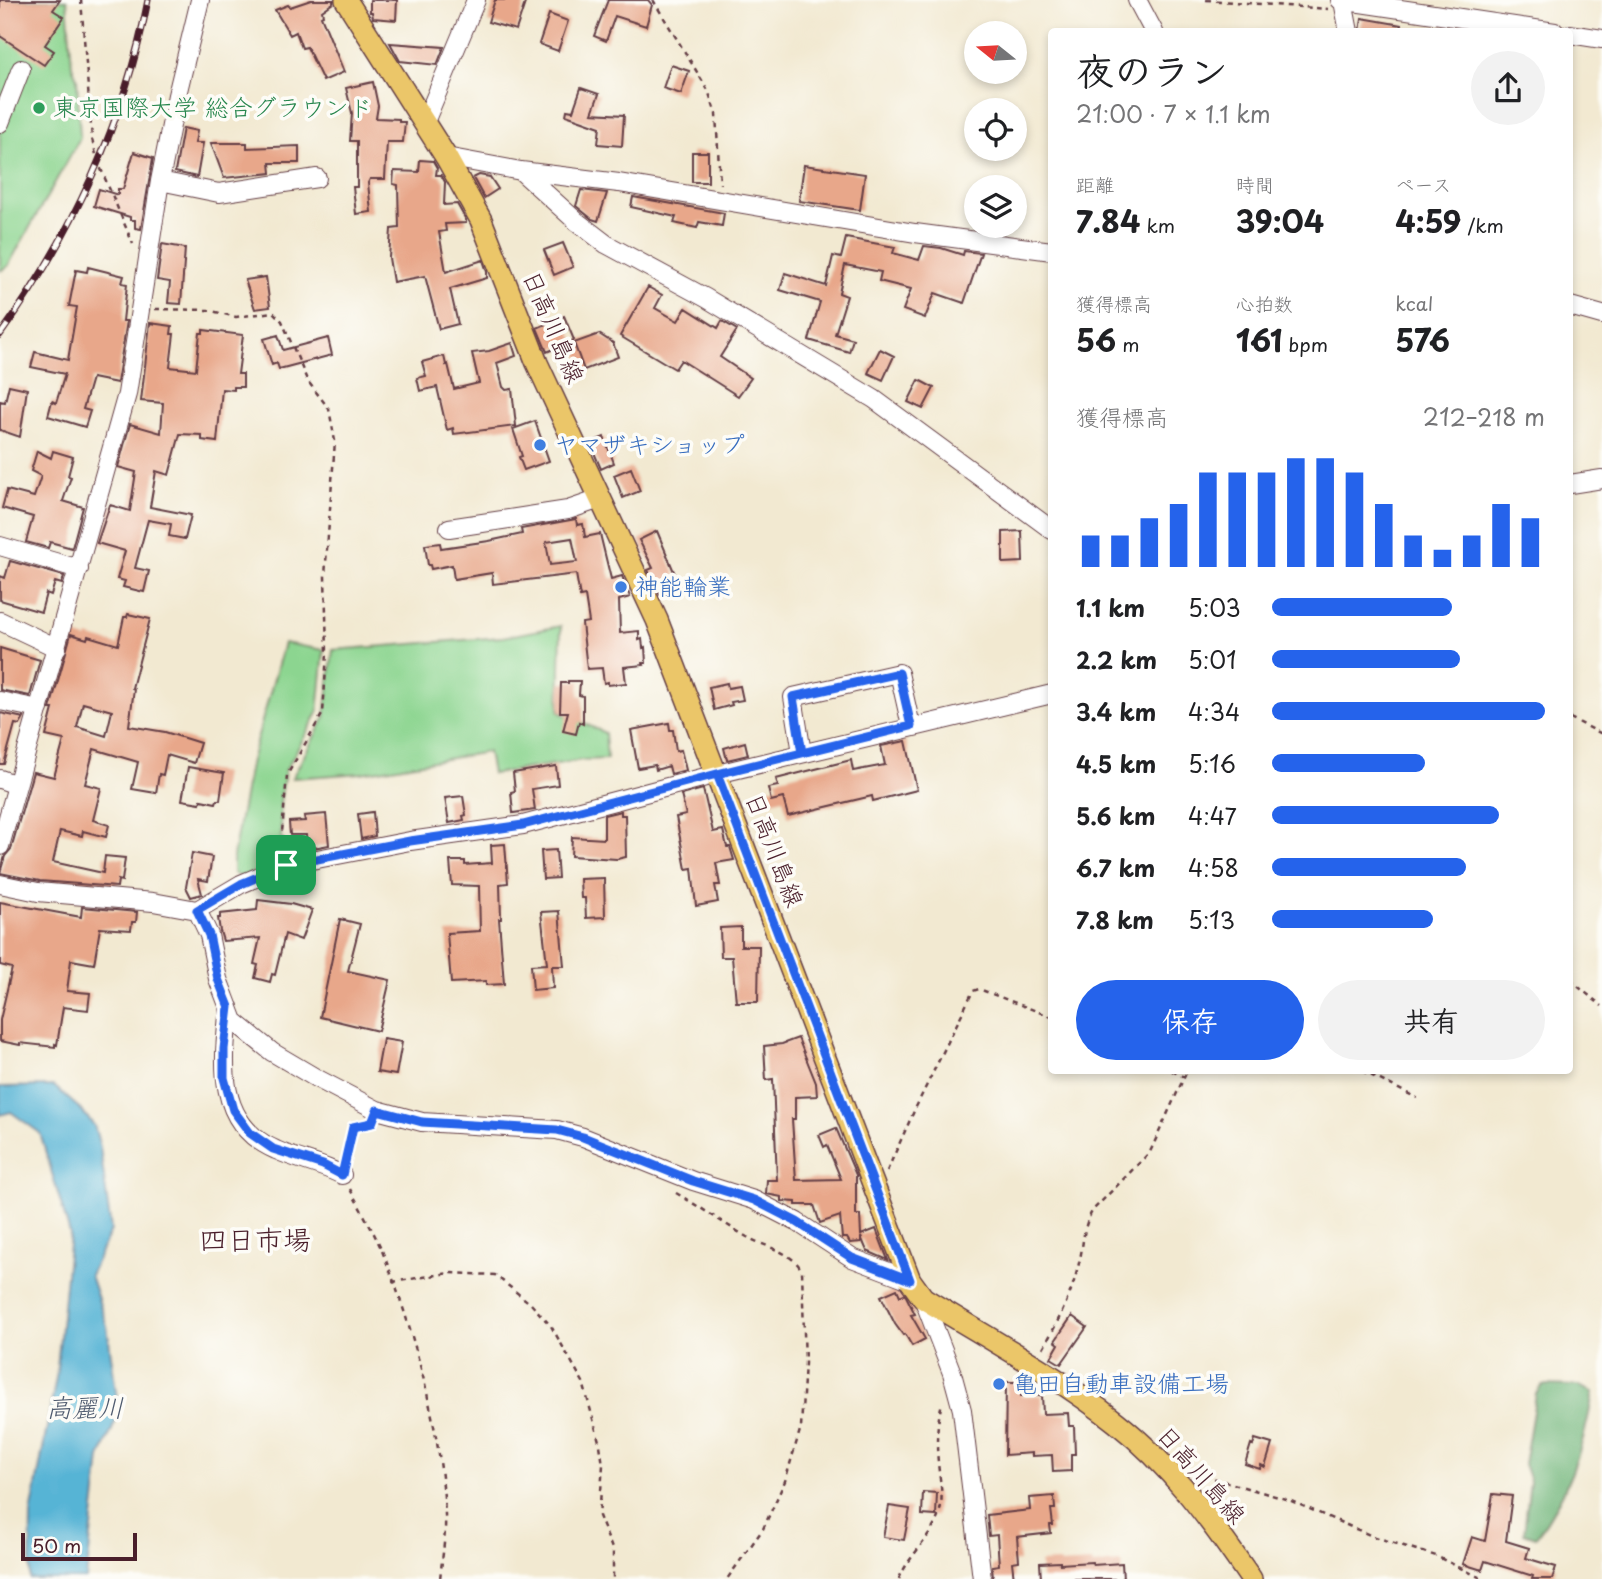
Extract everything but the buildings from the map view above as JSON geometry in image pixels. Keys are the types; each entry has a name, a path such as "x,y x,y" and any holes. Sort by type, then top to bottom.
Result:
{"main road":[{"name":"日高川島線","path":"346,0 425,122 481,220 537,363 657,620 910,1280 923,1298 1116,1422 1164,1467 1206,1515 1251,1579"}],"street":[{"path":"0,846 8,782 40,709 127,394 160,181 200,0"},
{"path":"425,122 476,0"},
{"path":"1137,0 1152,28"},
{"path":"1348,28 1343,4 1451,25 1496,28"},
{"path":"1573,34 1602,39"},
{"path":"0,123 21,69"},
{"path":"446,157 915,233 1048,250"},
{"path":"521,171 606,244 706,298 874,399 1048,527"},
{"path":"160,181 219,193 317,178"},
{"path":"1573,307 1602,315"},
{"path":"1573,484 1602,479"},
{"path":"449,528 568,510 600,499"},
{"path":"0,547 79,569"},
{"path":"0,621 57,648"},
{"path":"802,753 793,697 899,673 911,726"},
{"path":"0,884 38,892 153,902 197,910 241,884 286,865 410,841 523,825 717,774 1048,695"},
{"path":"0,701 40,709"},
{"path":"197,910 209,935 218,979 234,1021 272,1052 377,1110 422,1122 557,1130 583,1137 693,1181 754,1200 797,1222 852,1258 910,1280"},
{"path":"229,1007 224,1078 233,1110 250,1133 273,1149 323,1165 342,1175"},
{"path":"923,1298 952,1373 962,1410 982,1579"}],"path":[{"path":"81,0 92,138 99,162 145,273"},
{"path":"653,0 708,90 716,114 720,201"},
{"path":"1206,0 1343,4"},
{"path":"140,308 208,310 236,317 273,312 282,321 307,380 328,409 332,422 335,441 325,576 327,653 323,713 287,775 282,832 286,865"},
{"path":"1573,720 1602,734"},
{"path":"1573,982 1602,1006"},
{"path":"872,1181 887,1172 915,1108 973,992 979,989 1048,1015"},
{"path":"1178,1074 1184,1077"},
{"path":"1032,1366 1060,1320 1079,1263 1086,1222 1093,1210 1150,1152 1186,1074"},
{"path":"1368,1074 1417,1098"},
{"path":"377,1110 372,1123 353,1127 342,1175 379,1245 427,1395 438,1450 445,1516 440,1579"},
{"path":"668,1189 746,1236 782,1253 798,1264 802,1271 805,1363 801,1427 785,1481 763,1529 727,1579"},
{"path":"392,1282 449,1273 495,1275 530,1304 551,1326 583,1382 600,1445 603,1465 599,1516 613,1551 613,1579"},
{"path":"899,1579 915,1550 933,1530 941,1507 938,1419 952,1373"},
{"path":"1164,1467 1203,1475 1289,1500 1372,1536 1436,1556 1483,1579"}],"green space":[{"name":"東京国際大学 総合グラウンド","path":"0,0 67,0 72,66 77,78 80,138 8,266 0,271"},
{"path":"561,626 559,712 605,733 607,759 582,760 492,774 488,752 361,773 292,778 325,717 333,650 503,637"},
{"path":"284,643 324,650 318,713 285,771 280,803 282,859 242,878 233,873 233,856 250,764"},
{"path":"1542,1385 1579,1386 1593,1392 1580,1449 1566,1486 1536,1537 1524,1533 1530,1481 1524,1464 1536,1394"}],"water":[{"name":"高麗川","path":"54,1086 94,1125 100,1147 111,1230 90,1275 107,1326 119,1413 100,1458 86,1579 30,1579 31,1514 56,1378 70,1234 40,1133 11,1112 0,1115 0,1087"}],"railway":[{"path":"0,335 50,258 92,175 125,89 148,0"}],"place":[{"name":"東京国際大学 総合グラウンド","path":"39,108"},
{"name":"ヤマザキショップ","path":"540,445"},
{"name":"神能輪業","path":"621,587"},
{"name":"亀田自動車設備工場","path":"999,1384"}],"district":[{"name":"四日市場","path":"255,1240"}],"route":[{"path":"286,865 241,884 197,910 209,935 218,979 229,1007 224,1078 233,1110 250,1133 273,1149 323,1165 342,1175 353,1127 372,1123 377,1110 422,1122 557,1130 583,1137 693,1181 754,1200 797,1222 852,1258 910,1280 717,774 802,753 793,697 899,673 911,726 802,753 717,774 523,825 410,841 286,865"}]}
